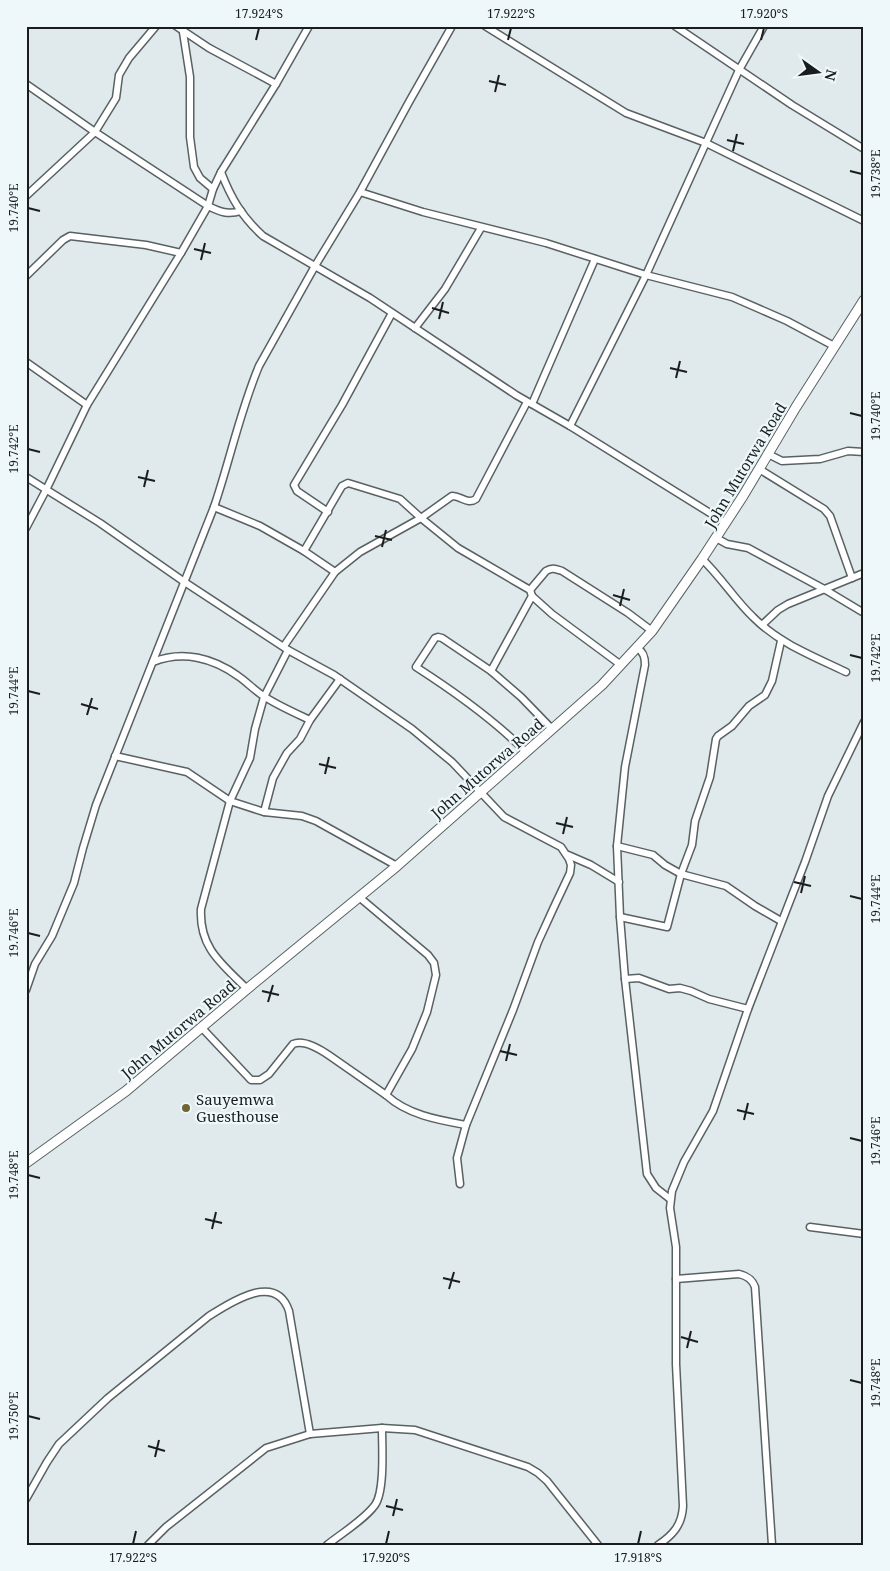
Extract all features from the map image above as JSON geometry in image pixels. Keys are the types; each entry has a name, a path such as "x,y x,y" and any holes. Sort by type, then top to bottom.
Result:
{"street":[{"path":"26,196 95,132 116,98 119,75 129,58 156,26"},
{"path":"176,26 209,48 276,84"},
{"path":"26,528 87,405 181,253 208,206 221,172 310,26"},
{"path":"26,990 35,964 52,936 74,883 96,805 214,507 226,473 252,383 268,350 315,266 360,192 452,26"},
{"path":"485,26 626,113 706,143 864,220"},
{"path":"675,26 792,105 864,148"},
{"path":"570,426 646,275 739,70 764,26"},
{"path":"183,32 190,77 190,137 194,167 200,178 213,189"},
{"path":"26,84 208,206 224,213 241,211"},
{"path":"221,172 230,195 250,224 263,236 370,298 529,403 570,426 726,523"},
{"path":"360,192 481,228 546,243 646,275 732,297 788,321 834,346"},
{"path":"415,328 448,284 481,228"},
{"path":"26,276 63,240 70,236 146,245 181,253"},
{"path":"247,989 218,960 204,939 200,920 201,910 230,801 250,758 255,729 264,697 286,648 335,572 360,552 421,518 452,496 473,502 476,499 529,403 595,259"},
{"name":"John Mutorwa Road","path":"26,1163 126,1091 202,1028 397,866 602,685 652,631 702,559 864,300"},
{"path":"328,512 297,491 294,485 342,405 392,313"},
{"path":"26,362 87,405"},
{"path":"768,454 782,461 820,459 854,450 864,452"},
{"path":"759,469 824,509 830,516 852,578"},
{"path":"26,478 100,523 286,648 340,679 412,729 452,762 504,817 562,847 568,854 619,882"},
{"path":"304,551 342,486 348,483 400,499 458,548 531,593 552,614 621,665"},
{"path":"214,507 260,526 304,551 335,572"},
{"path":"716,538 727,544 748,548 864,613"},
{"path":"702,559 717,574 752,617 781,640 846,672"},
{"path":"491,672 531,593 549,569 556,568 562,571 652,631"},
{"path":"762,625 788,604 864,573"},
{"path":"526,752 512,738 453,690 416,667 432,641 438,637 491,672 521,697 552,729"},
{"path":"620,917 667,927 681,874 692,844 695,821 710,777 716,739 732,726 749,706 765,695 770,686 781,640"},
{"path":"637,648 645,658 644,675 625,767 617,846 620,917 625,979 647,1174 656,1188 670,1199"},
{"path":"153,662 170,657 189,656 216,663 237,676 264,697 310,720"},
{"path":"264,812 273,778 287,753 300,739 310,720 340,679"},
{"path":"658,1545 677,1529 683,1514 676,1364 676,1247 671,1220 670,1199 684,1162 713,1111 748,1009 805,862 828,796 864,722"},
{"path":"115,756 187,772 230,801 264,812 302,816 316,821 397,866"},
{"path":"617,846 653,855 665,865 681,874 726,886 781,921"},
{"path":"460,1184 457,1158 466,1125 513,1010 538,942 570,873 571,865 568,854"},
{"path":"358,897 428,955 434,963 436,975 427,1012 412,1048 386,1095"},
{"path":"625,979 638,978 664,988 680,988 691,991 708,1000 748,1009"},
{"path":"202,1028 251,1080 260,1080 269,1074 292,1044 302,1042 321,1050 386,1095 395,1104 430,1118 466,1125"},
{"path":"810,1227 864,1234"},
{"path":"676,1279 739,1274 753,1282 772,1545"},
{"path":"26,1499 59,1444 108,1398 209,1316 226,1305 252,1294 276,1293 286,1303 289,1311 310,1434"},
{"path":"327,1545 376,1504 381,1488 382,1428"},
{"path":"148,1545 166,1527 266,1448 310,1434 382,1428 415,1430 528,1467 547,1481 598,1545"}],"place":[{"name":"Sauyemwa Guesthouse","path":"186,1108"}]}
